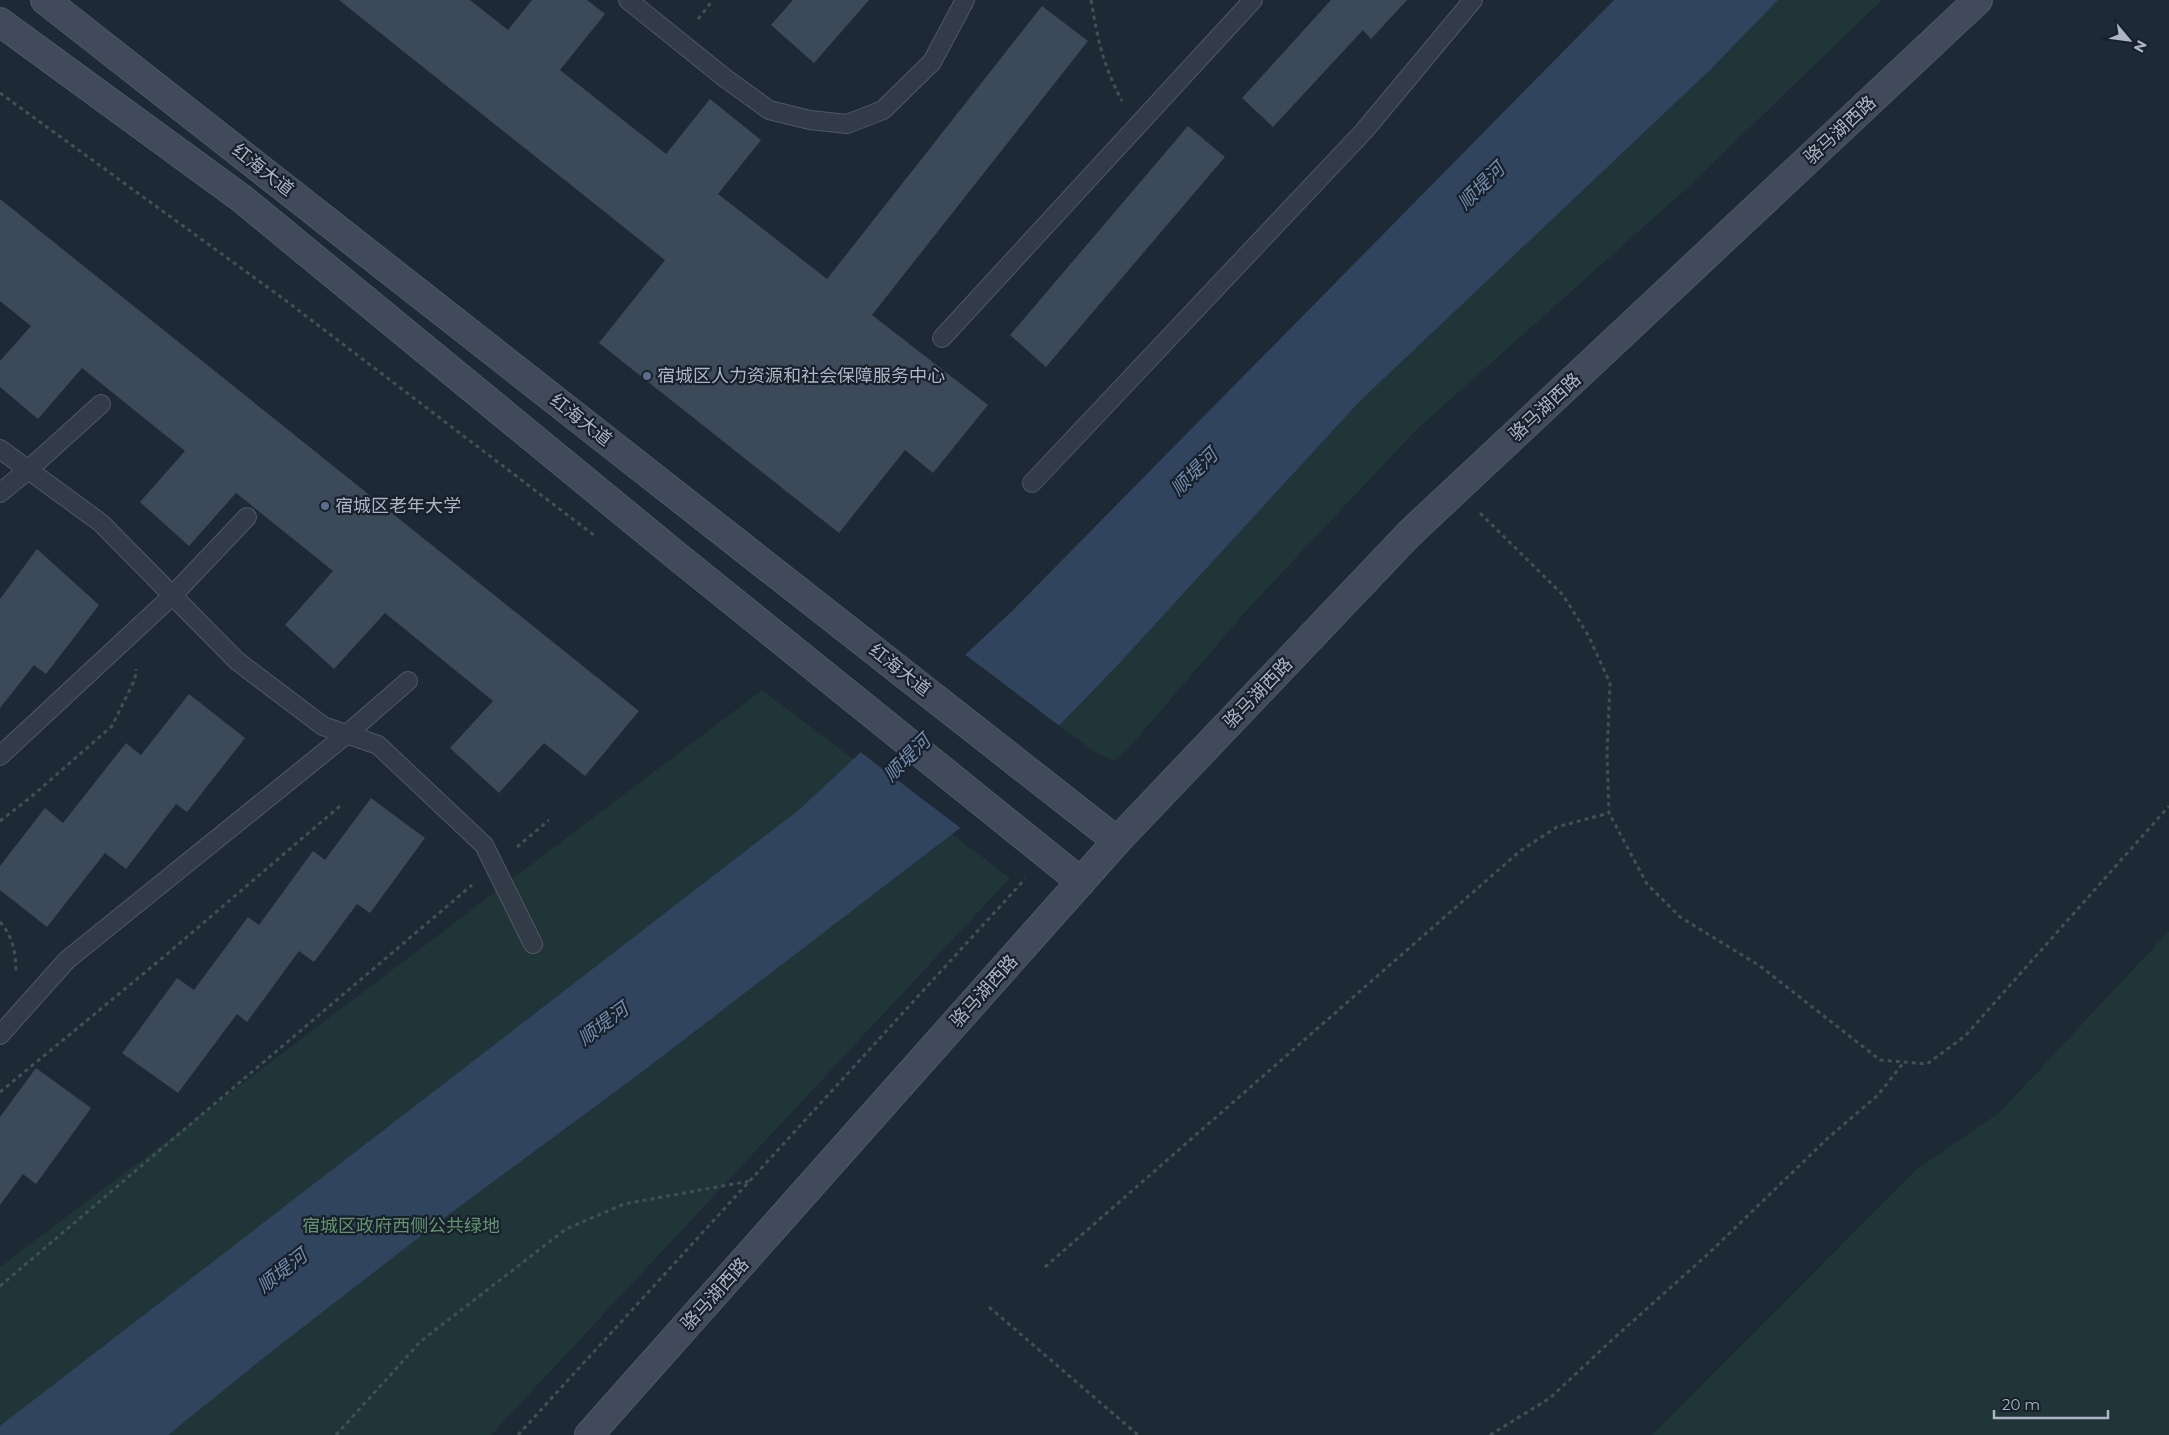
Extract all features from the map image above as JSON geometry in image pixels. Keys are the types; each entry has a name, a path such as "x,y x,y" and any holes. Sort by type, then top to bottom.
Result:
{"main road":[{"name":"红海大道","path":"46,0 1117,841"},
{"name":"骆马湖西路","path":"589,1435 1117,841 1409,534 1978,0"},
{"name":"红海大道","path":"0,22 241,198 670,551 1081,882"}],"lane":[{"path":"628,0 725,78 769,110 810,120 846,124 883,110 932,62 966,0"},
{"path":"942,338 1253,0"},
{"path":"1032,483 1364,131 1473,0"},
{"path":"0,493 101,404"},
{"path":"0,449 101,523 237,662 323,726 378,745 484,845 533,944"},
{"path":"0,756 172,596 247,517"},
{"path":"0,1035 68,960 347,734 408,681"}],"path":[{"path":"1091,0 1098,43 1109,76 1136,127"},
{"path":"0,92 281,297 596,537"},
{"path":"1457,490 1563,595 1588,634 1610,683 1607,754 1609,813 1646,884 1680,917 1760,966 1880,1060 1927,1064 1965,1036 2169,806"},
{"path":"0,821 31,797 112,726 135,679 139,626"},
{"path":"0,1092 160,960 340,806"},
{"path":"1045,1267 1520,851 1557,827 1609,813"},
{"path":"0,1286 549,820"},
{"path":"518,1435 1048,855"},
{"path":"0,922 8,931 16,957 16,975"},
{"path":"1490,1435 1550,1398 1707,1255 1828,1138 1878,1095 1905,1062"},
{"path":"336,1435 421,1341 566,1229 624,1204 751,1180"},
{"path":"989,1307 1138,1435"}],"green space":[{"path":"1778,0 1882,0 1685,190 1416,430 1247,610 1127,750 1113,761 1097,753 1059,726 1115,668 1360,401 1710,70"},
{"name":"宿城区政府西侧公共绿地","path":"762,690 1010,878 491,1435 0,1435 0,1267"},
{"path":"2169,931 2169,1435 1652,1435 1916,1170 2000,1112"}],"water":[{"name":"顺堤河","path":"1614,0 1778,0 1710,70 1360,401 1115,668 960,828 643,1071 440,1221 267,1355 168,1435 0,1435 0,1426 800,809 1011,612"}],"pier":[{"path":"963,653 1061,727 962,829 859,751"}],"building":[{"path":"339,0 470,0 508,30 532,0 587,0 605,14 560,70 666,154 710,99 761,140 718,194 827,279 1042,6 1088,41 872,315 988,405 933,473 905,450 839,533 599,343 665,260"},
{"path":"793,0 869,0 814,63 771,25"},
{"path":"1331,0 1407,0 1371,39 1363,30 1273,127 1242,98"},
{"path":"1188,126 1225,157 1046,367 1010,335"},
{"path":"0,199 639,711 585,776 544,743 499,793 450,748 493,701 385,613 334,669 285,625 333,571 236,493 189,546 140,502 185,451 82,368 38,419 0,387 0,361 31,326 0,301"},
{"path":"37,549 99,605 46,674 34,665 0,708 0,599"},
{"path":"189,694 245,738 187,812 176,804 126,869 105,853 47,927 0,890 0,866 45,808 63,823 126,743 141,755"},
{"path":"371,798 425,838 370,913 357,904 314,962 299,951 247,1022 237,1014 178,1093 122,1053 177,978 194,990 248,917 259,925 313,851 325,860"},
{"path":"36,1068 91,1108 36,1184 23,1174 0,1205 0,1117"}],"place":[{"name":"宿城区人力资源和社会保障服务中心","path":"647,376"},
{"name":"宿城区老年大学","path":"325,506"}]}
